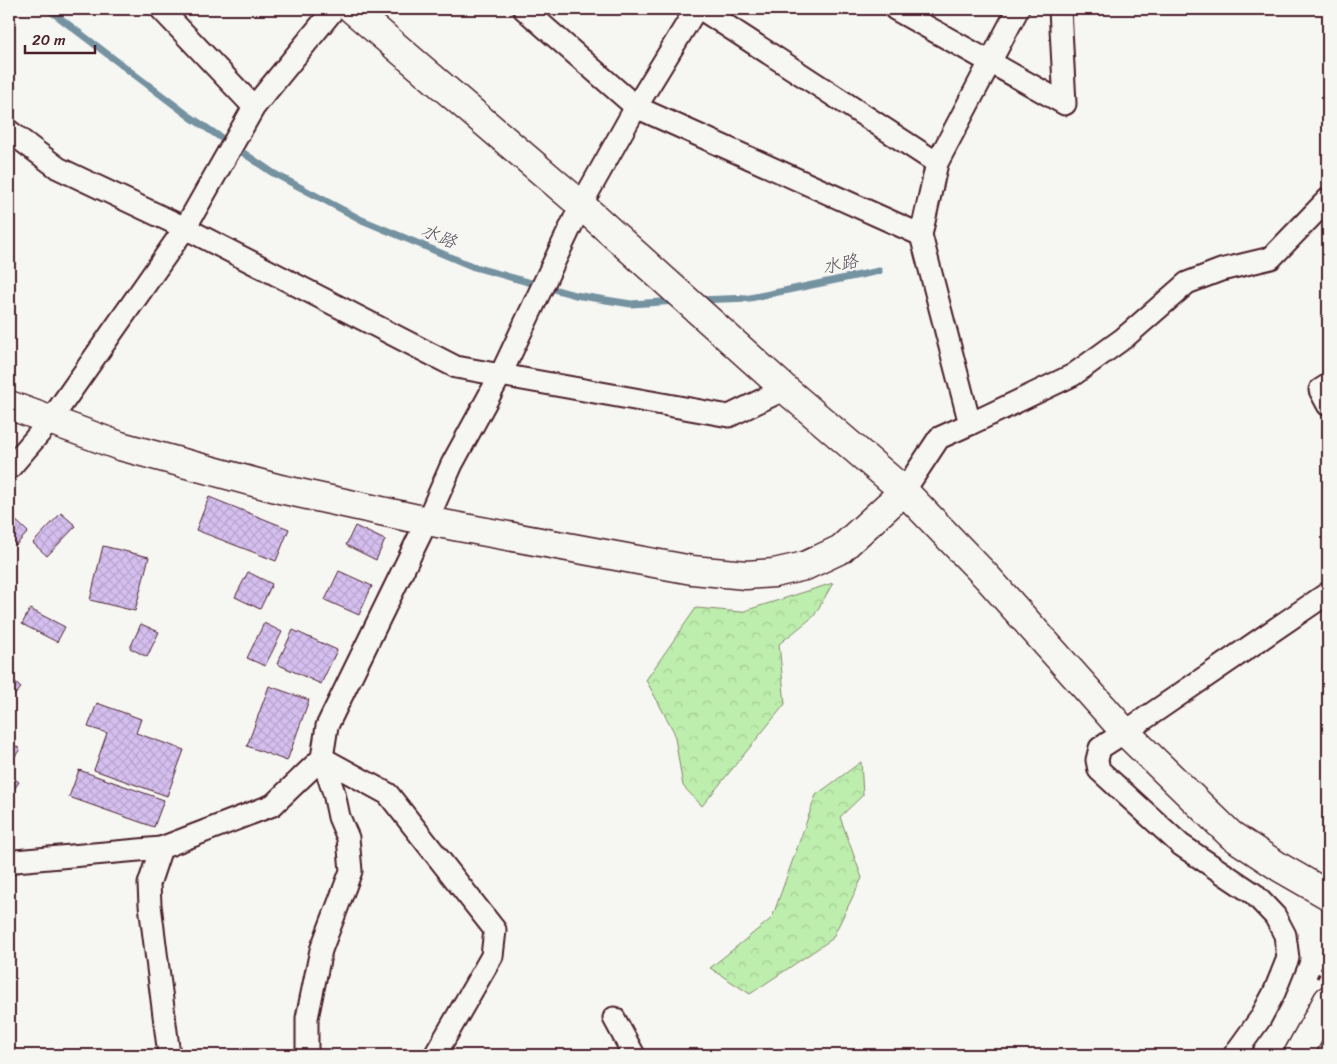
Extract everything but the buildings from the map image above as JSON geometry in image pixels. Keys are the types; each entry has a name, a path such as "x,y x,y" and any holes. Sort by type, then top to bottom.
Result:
{"main road":[{"path":"352,9 581,205 786,389 904,491 988,578 1125,732 1231,835 1281,868 1328,895"},
{"path":"9,405 120,446 280,489 427,521 692,570 746,575 774,573 805,566 841,549 904,491"},
{"path":"1298,1055 1328,1000"}],"street":[{"path":"161,9 254,106"},
{"path":"9,469 50,420 185,228 254,106 334,9"},
{"path":"524,9 636,107 921,235"},
{"path":"307,1055 307,1018 321,950 351,871 348,838 339,817 334,793 322,758 327,726 427,521 452,464 501,374 581,205 636,107 696,9"},
{"path":"702,9 937,163"},
{"path":"895,9 1065,104 1060,9"},
{"path":"970,424 921,235 937,163 1018,9"},
{"path":"9,131 58,168 185,228 456,368 501,374 729,416 786,389"},
{"path":"904,491 939,438 1073,375 1124,338 1187,282 1221,270 1271,258 1328,199"},
{"path":"1328,385 1320,390 1328,405"},
{"path":"1234,1055 1260,1019 1274,993 1288,958 1285,935 1275,916 1254,894 1181,844 1100,770 1097,760 1100,748 1328,593"},
{"path":"9,864 15,861 161,848 272,805 322,758"},
{"path":"322,758 388,794 495,930 492,956 435,1055"},
{"path":"161,848 150,884 150,905 168,1055"},
{"path":"614,1018 634,1055"}],"green space":[{"path":"833,583 814,616 779,644 785,704 702,806 683,786 674,732 646,680 696,608 741,612"},
{"path":"861,762 863,795 840,817 862,878 832,939 750,994 710,968 772,918 816,795"}],"waterway":[{"name":"水路","path":"48,9 189,116 273,173 362,220 474,267 575,295 631,304 677,301"},
{"name":"水路","path":"697,300 750,298 879,271"}]}
